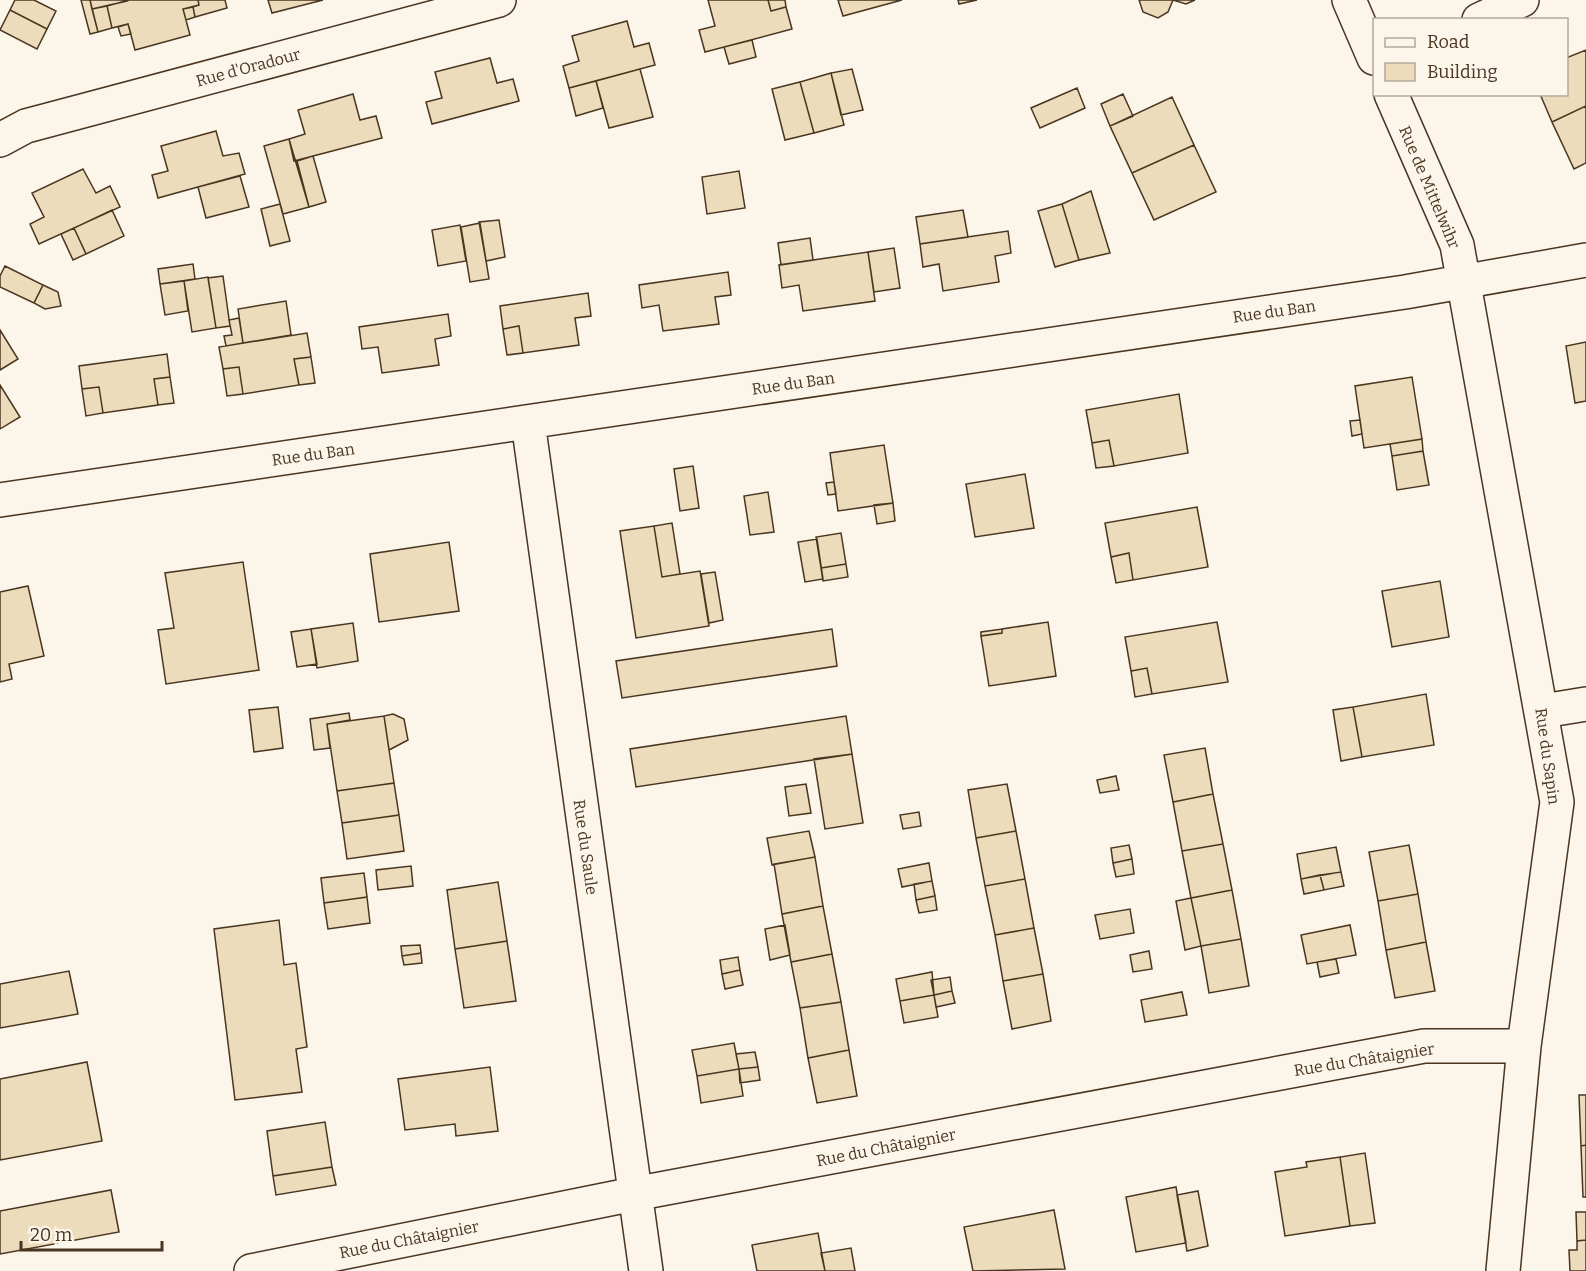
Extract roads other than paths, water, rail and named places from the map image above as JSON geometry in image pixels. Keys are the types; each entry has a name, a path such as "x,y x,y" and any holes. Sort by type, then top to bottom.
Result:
{"street":[{"name":"Rue d'Oradour","path":"0,140 26,126 499,0"},
{"path":"1349,0 1373,56"},
{"path":"1483,18 1522,0"},
{"name":"Rue de Mittelwihr","path":"1391,96 1457,245 1463,282"},
{"name":"Rue du Ban","path":"0,500 1463,282 1586,260"},
{"name":"Rue du Sapin","path":"1463,282 1543,711 1557,802 1524,1046 1503,1271"},
{"name":"Rue du Saule","path":"528,422 646,1271"},
{"path":"1543,711 1586,704"},
{"name":"Rue du Châtaignier","path":"251,1271 634,1194 1424,1046 1524,1046"}]}
